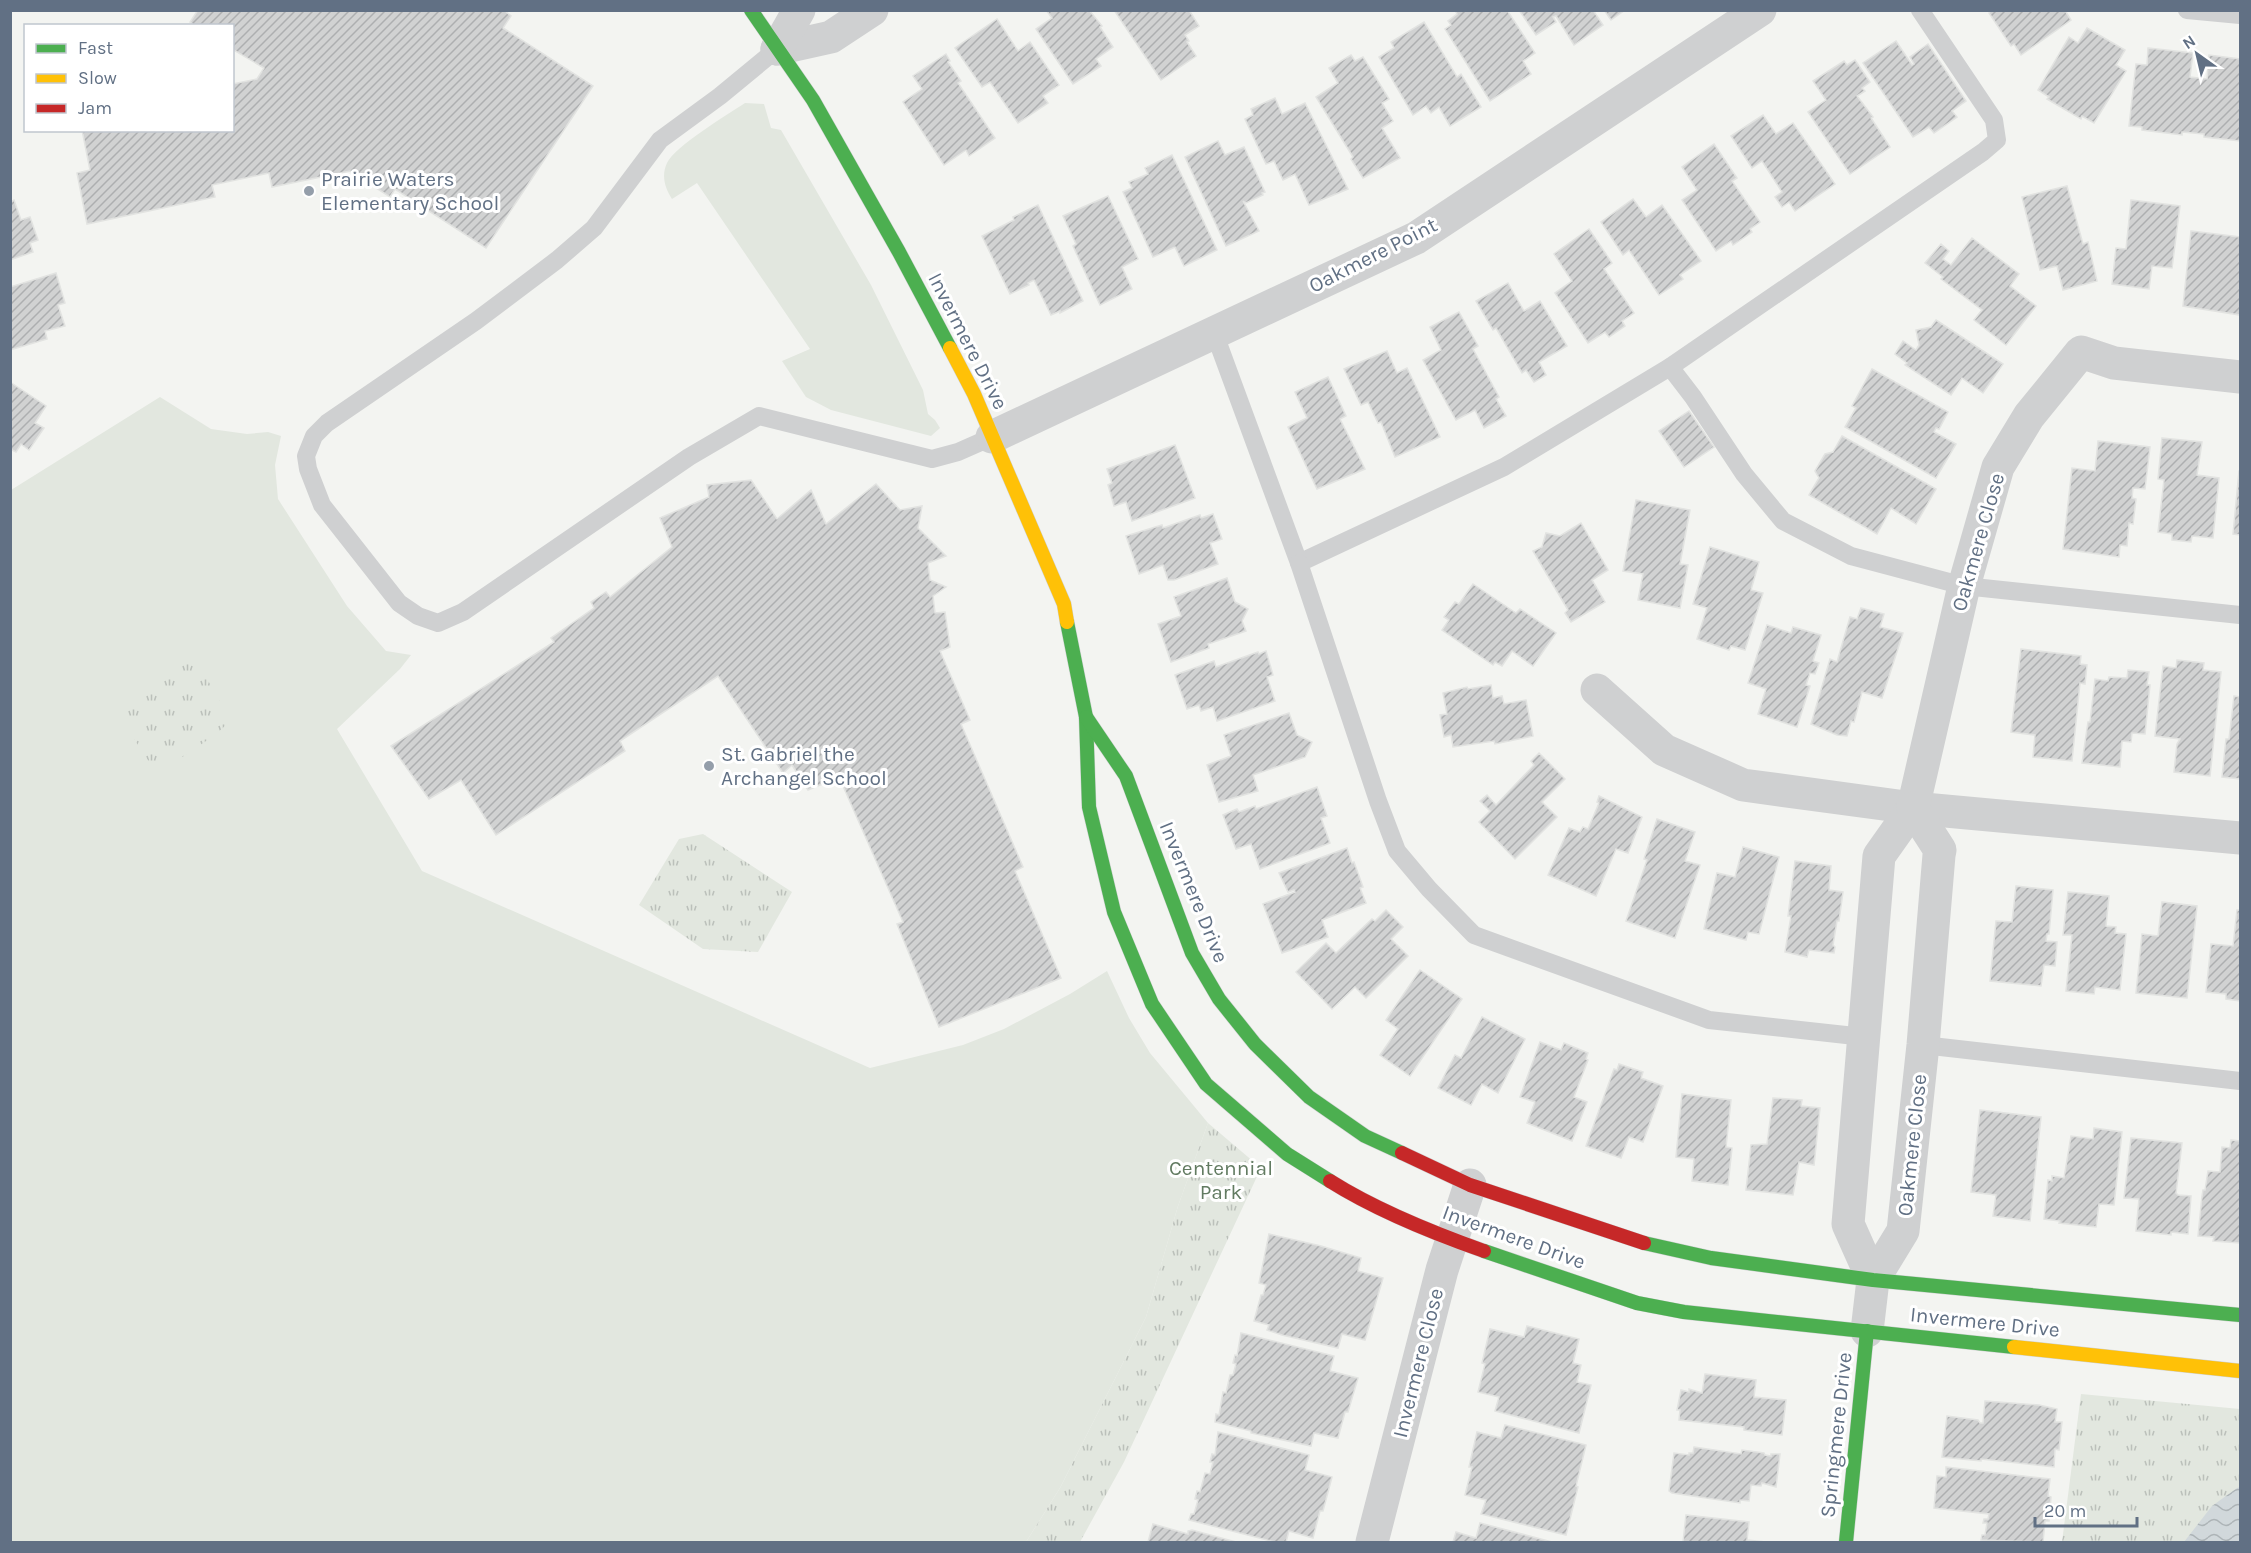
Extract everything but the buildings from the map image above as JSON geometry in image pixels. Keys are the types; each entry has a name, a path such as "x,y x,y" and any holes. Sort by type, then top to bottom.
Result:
{"street":[{"name":"Invermere Drive","path":"751,10 813,100 899,252 974,394 1064,604 1086,717 1089,807 1114,912 1152,1004 1206,1084 1287,1154 1350,1194 1452,1240 1637,1303 1684,1312 2241,1371"},
{"path":"777,49 799,10"},
{"path":"777,49 831,37 872,10"},
{"name":"Oakmere Point","path":"992,437 1416,238 1760,10"},
{"name":"Oakmere Close","path":"1873,1280 1848,1224 1879,856 1913,808 1964,586 1998,467 2029,416 2081,352 2114,363 2241,377"},
{"path":"1597,690 1664,750 1743,785 1913,808 2241,838"},
{"name":"Invermere Drive","path":"1086,717 1126,776 1192,953 1219,999 1254,1044 1309,1097 1365,1136 1470,1185 1652,1246 1711,1258 1873,1280 2241,1315"},
{"name":"Oakmere Close","path":"1873,1280 1903,1231 1923,1045 1940,850 1913,808"},
{"name":"Invermere Close","path":"1372,1542 1442,1270 1470,1185"},
{"path":"1867,1331 1873,1280"},
{"name":"Springmere Drive","path":"1846,1542 1867,1331"}],"lane":[{"path":"1299,563 1504,467 1670,367 1983,152 1997,140 1994,120 1920,10"},
{"path":"2187,10 2241,15"},
{"path":"777,49 720,96 660,140 594,228 572,247 476,321 327,423 314,436 306,456 308,469 322,505 399,603 418,616 438,623 464,612 689,457 759,416 932,459 958,452 992,437"},
{"path":"1214,332 1299,563 1378,801 1397,851 1429,889 1474,935 1709,1020 1864,1037"},
{"path":"1670,367 1693,397 1744,474 1784,521 1851,556 1964,586 2241,615"},
{"path":"1923,1045 2241,1081"}],"green space":[{"path":"745,103 764,104 771,128 781,130 871,285 923,390 928,414 940,428 931,436 831,410 806,397 782,361 810,349 697,183 672,199 666,186 664,173 672,156 702,131"},
{"path":"160,397 211,429 247,434 268,432 281,436 275,465 278,499 347,606 386,651 411,655 400,669 337,729 422,871 870,1068 963,1045 1004,1029 1070,994 1107,971 1129,1018 1150,1053 1208,1123 1178,1206 1146,1317 1060,1488 1026,1542 11,1542 11,490"},
{"path":"197,661 228,716 227,724 215,735 157,774 121,719 124,704 164,670"},
{"path":"703,834 792,892 758,952 703,949 639,905 679,839"},
{"name":"Centennial Park","path":"1208,1123 1261,1168 1124,1462 1080,1542 1026,1542 1060,1488 1146,1317 1178,1206"},
{"path":"2081,1394 2240,1409 2240,1542 2062,1542"}],"water":[{"path":"2240,1487 2240,1542 2184,1542 2212,1506"}],"traffic: fast":[{"path":"751,10 813,100 950,348"},
{"path":"1067,622 1086,717 1089,807 1114,912 1152,1004 1206,1084 1287,1154 1330,1181"},
{"path":"1086,717 1126,776 1192,953 1219,999 1255,1044 1309,1097 1365,1136 1402,1153"},
{"path":"1644,1243 1711,1258 1873,1280 2240,1315"},
{"path":"1484,1251 1637,1303 1684,1312 2014,1347"},
{"path":"1846,1542 1867,1331"}],"traffic: slow":[{"path":"950,348 974,394 1064,604 1067,622"},
{"path":"2014,1347 2240,1371"}],"traffic: jam":[{"path":"1402,1153 1470,1185 1644,1243"},
{"path":"1330,1181 1366,1202 1405,1220 1484,1251"}],"place":[{"name":"Prairie Waters Elementary School","path":"309,191"},
{"name":"St. Gabriel the Archangel School","path":"709,766"}]}
